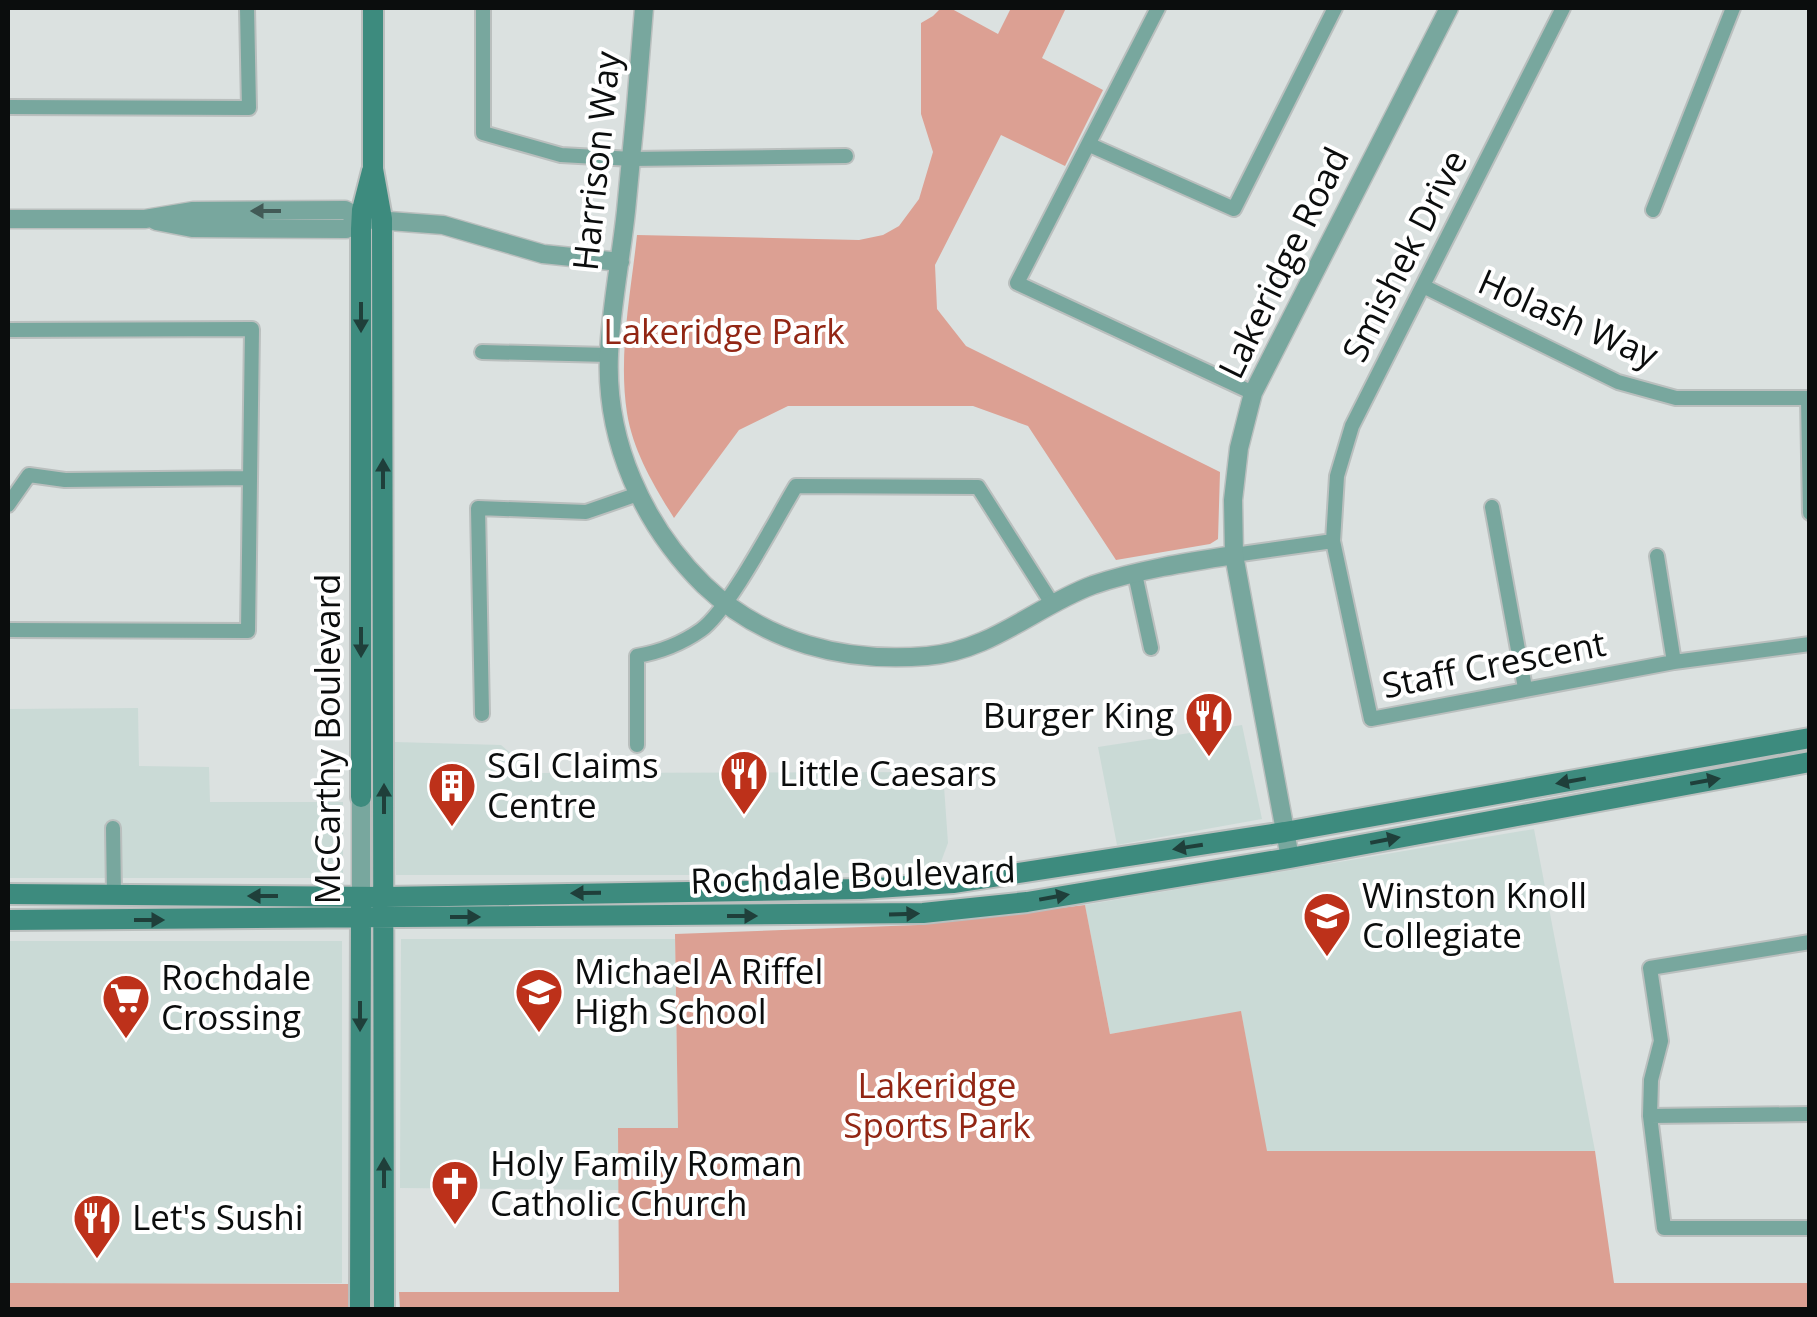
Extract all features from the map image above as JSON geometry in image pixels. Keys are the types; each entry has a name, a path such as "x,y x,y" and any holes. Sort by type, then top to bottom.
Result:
{"main road":[{"name":"McCarthy Boulevard","path":"361,797 373,8"},
{"name":"McCarthy Boulevard","path":"372,219 384,897 384,1310"},
{"name":"Rochdale Boulevard","path":"8,894 384,897 861,890 953,883 1285,832 1810,738"},
{"name":"Rochdale Boulevard","path":"8,920 924,913 1027,902 1290,858 1810,762"},
{"name":"McCarthy Boulevard","path":"360,896 360,1310"}],"street":[{"path":"8,107 249,108 247,8"},
{"path":"483,8 483,133 561,155 632,159 846,156"},
{"name":"Harrison Way","path":"644,8 632,159 608,355 614,418 638,494 665,542 724,604 759,626 802,644 856,658 931,656 999,637 1092,586 1234,555 1333,541"},
{"path":"1158,8 1017,283 1253,393"},
{"path":"1090,145 1234,209 1335,8"},
{"name":"Lakeridge Road","path":"1290,858 1234,555 1233,500 1239,448 1253,393 1449,8"},
{"name":"Smishek Drive","path":"1333,541 1338,476 1352,426 1563,8"},
{"path":"1653,210 1732,8"},
{"path":"8,219 145,218 193,211 345,210 372,219 443,226 543,254 620,262"},
{"name":"Holash Way","path":"1424,287 1618,382 1676,398 1809,398"},
{"path":"8,330 252,329 248,631 8,630"},
{"path":"482,352 608,355"},
{"path":"1809,398 1810,512"},
{"path":"8,505 30,475 65,480 249,478"},
{"path":"637,745 636,656 663,652 704,628 724,604 796,486 978,487 1053,605"},
{"path":"482,714 478,508 586,512 638,494"},
{"path":"1492,507 1525,688"},
{"name":"Staff Crescent","path":"1333,541 1371,719 1674,662 1810,644"},
{"path":"1656,556 1674,662"},
{"path":"1135,574 1151,648"},
{"name":"McCarthy Boulevard","path":"360,896 361,797"},
{"path":"113,828 114,895"},
{"path":"1810,942 1650,968 1661,1041 1650,1080 1650,1116 1664,1228 1810,1228"},
{"path":"1650,1116 1810,1114"}],"shaded area":[{"path":"138,708 139,766 209,767 210,802 343,802 343,878 8,878 8,709"},
{"path":"1242,725 1262,819 1117,845 1098,747"},
{"path":"395,742 501,745 534,773 943,772 948,843 939,867 876,872 396,875"},
{"name":"Winston Knoll Collegiate","path":"1534,829 1595,1151 1266,1151 1241,1012 1110,1034 1085,905"},
{"name":"Michael A Riffel High School","path":"401,939 675,939 678,1128 619,1128 619,1190 400,1188"},
{"name":"Rochdale Crossing","path":"8,941 342,941 342,1283 8,1283"}],"green space":[{"name":"Lakeridge Park","path":"941,8 952,9 998,34 1011,8 1066,8 1042,58 1103,90 1065,166 1001,135 935,265 937,309 966,346 1220,472 1218,539 1210,544 1116,560 1028,426 973,406 788,406 739,430 674,518 645,468 627,413 624,369 637,235 859,240 883,235 899,226 919,199 933,152 921,114 921,23"},
{"name":"Lakeridge Sports Park","path":"1085,905 1110,1034 1241,1011 1267,1151 1595,1151 1614,1283 1809,1283 1809,1309 400,1309 399,1292 619,1292 618,1128 678,1128 675,934 918,925"},
{"path":"8,1283 352,1284 353,1309 8,1309"}],"place":[{"name":"Burger King","path":"1209,758"},
{"name":"Little Caesars","path":"744,816"},
{"name":"SGI Claims Centre","path":"452,828"},
{"name":"Winston Knoll Collegiate","path":"1327,958"},
{"name":"Michael A Riffel High School","path":"539,1034"},
{"name":"Rochdale Crossing","path":"126,1040"},
{"name":"Holy Family Roman Catholic Church","path":"455,1226"},
{"name":"Let's Sushi","path":"97,1260"}]}
